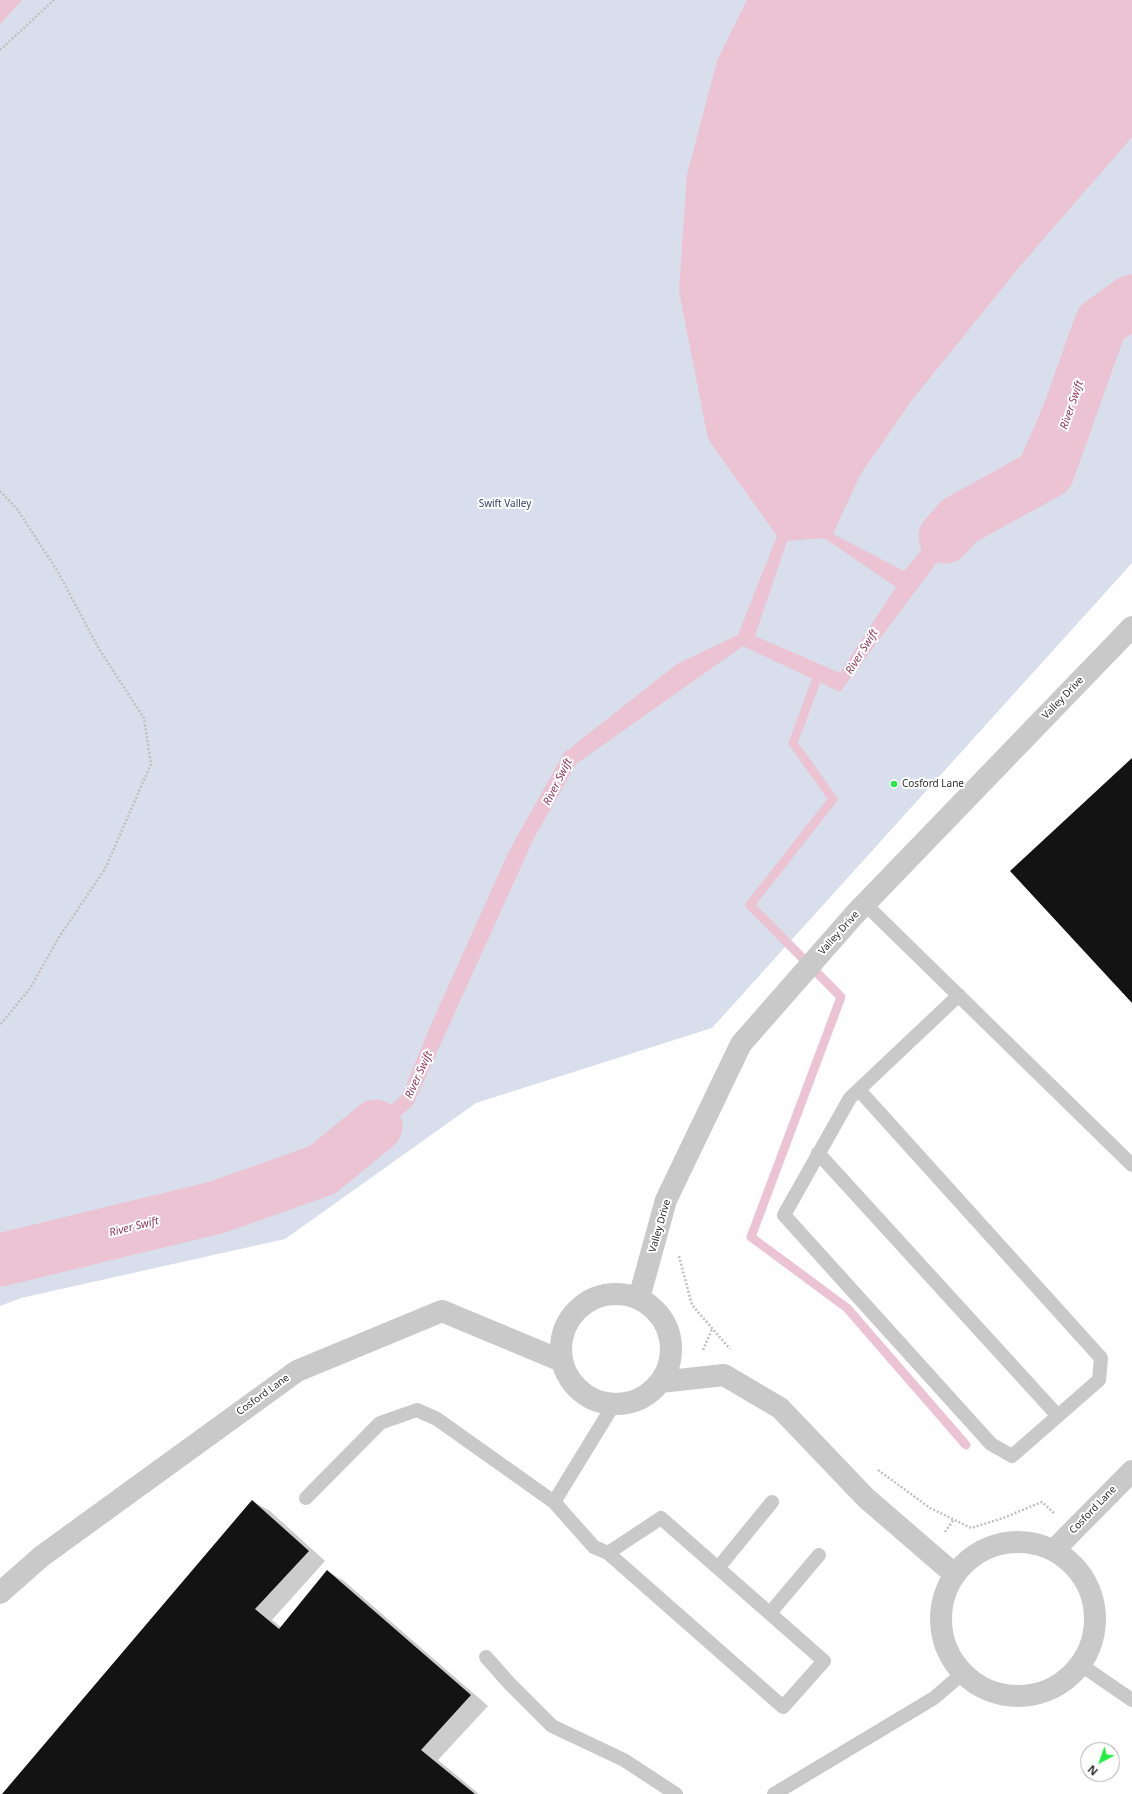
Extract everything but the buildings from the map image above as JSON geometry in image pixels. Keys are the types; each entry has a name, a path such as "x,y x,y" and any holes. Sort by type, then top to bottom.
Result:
{"street":[{"name":"Valley Drive","path":"639,1298 666,1200 741,1044 865,904 1132,626"},
{"path":"604,1294 622,1294 639,1298 653,1308 663,1320 669,1336 671,1352 668,1368 660,1382 647,1394 631,1402 614,1404 596,1400 581,1391 569,1378 562,1362 560,1344 565,1327 574,1312 588,1301 604,1294"},
{"name":"Cosford Lane","path":"0,1593 42,1556 297,1371 442,1311 562,1362"},
{"path":"660,1382 724,1375 780,1408 866,1498 954,1574"},
{"name":"Cosford Lane","path":"1054,1550 1132,1471"},
{"path":"1010,1541 1033,1542 1054,1550 1076,1566 1090,1589 1096,1615 1093,1641 1081,1665 1061,1684 1037,1694 1010,1696 985,1689 963,1673 947,1651 941,1625 943,1599 954,1574 969,1558 988,1547 1010,1541"}],"lane":[{"path":"865,904 1132,1165"},
{"path":"859,1090 1101,1358 1099,1380 1012,1456 991,1444 784,1215 850,1098 959,996"},
{"path":"818,1153 1058,1416"},
{"path":"554,1502 614,1404"},
{"path":"306,1498 380,1423 417,1410 437,1419 554,1502 594,1547 608,1553 783,1707 824,1661 661,1518 608,1553"},
{"path":"718,1568 772,1502"},
{"path":"770,1614 819,1555"},
{"path":"486,1657 509,1683 552,1726 624,1760 676,1794"},
{"path":"1081,1665 1132,1700"},
{"path":"774,1794 934,1698 963,1673"}],"path":[{"path":"0,50 53,0"},
{"path":"0,491 17,509 58,572 99,649 144,718 151,764 105,869 59,937 31,987 0,1025"},
{"path":"681,1249 679,1256 692,1305 727,1347 733,1352"},
{"path":"874,1467 930,1508 971,1528 1003,1518 1042,1502 1073,1531"}],"green space":[{"name":"Swift Valley","path":"0,0 1132,0 1132,563 712,1028 476,1103 285,1239 21,1298 0,1306"}],"water":[{"path":"0,0 22,0 0,24"},
{"path":"747,0 1132,0 1132,137 1020,266 912,400 860,475 833,534 904,571 941,527 1018,464 1080,321 1132,290 1132,307 1088,333 1045,467 964,526 840,692 743,646 576,764 534,838 413,1105 301,1200 255,1214 164,1214 67,1239 0,1262 0,1250 86,1223 165,1207 245,1206 298,1190 402,1095 429,1029 509,851 564,753 677,664 738,635 777,536 708,439 679,291 687,175 717,61","holes":["824,538 896,587 840,673 755,636 787,541"]}],"waterway":[{"name":"River Swift","path":"945,537 959,521 1048,472 1101,323 1132,301"},
{"path":"819,673 793,743 833,799 750,905 841,997 751,1237 847,1308 966,1445"},
{"name":"River Swift","path":"0,1260 218,1207 322,1170 376,1126"}],"place":[{"name":"Cosford Lane","path":"894,784"}]}
